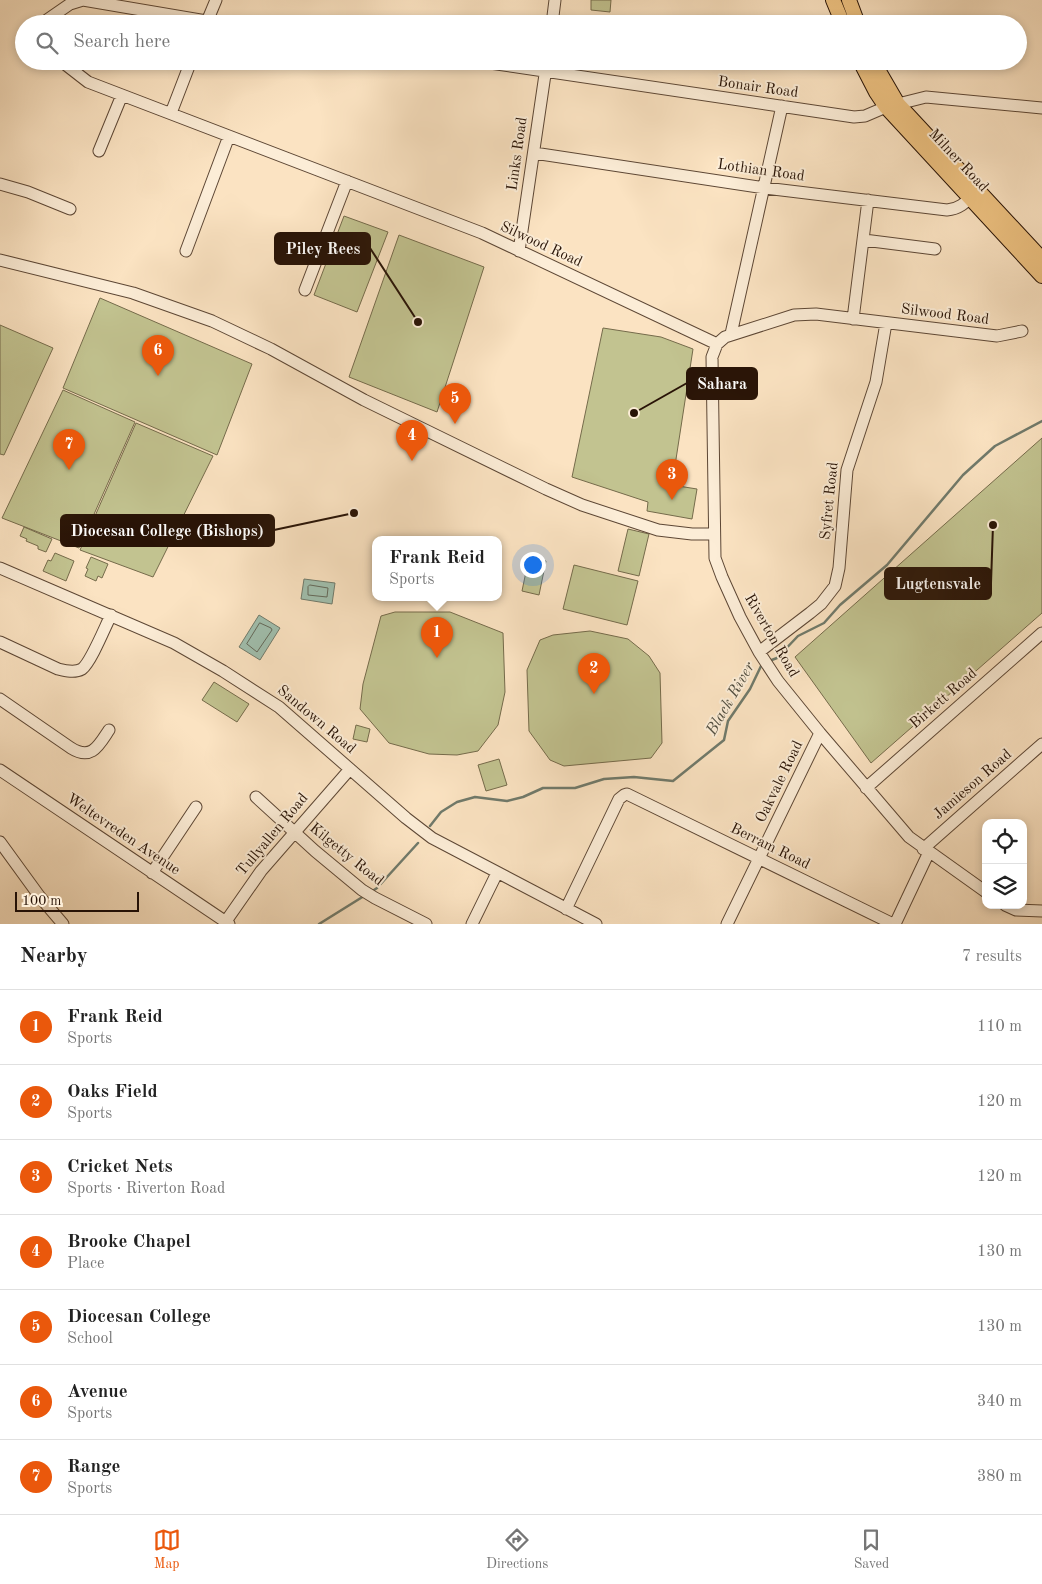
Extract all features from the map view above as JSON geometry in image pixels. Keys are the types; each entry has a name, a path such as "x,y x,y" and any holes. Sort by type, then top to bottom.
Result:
{"main road":[{"path":"833,0 839,15"},
{"path":"849,0 855,15"},
{"name":"Milner Road","path":"865,70 876,92 892,105 974,194 1042,276"},
{"name":"Milner Road","path":"877,70 892,105"},
{"name":"Milner Road","path":"974,194 1042,259"}],"street":[{"path":"54,15 74,2 82,0 168,15"},
{"path":"210,15 216,0"},
{"path":"553,15 555,0"},
{"name":"Silwood Road","path":"73,70 88,82 445,218 717,344 731,334 799,314 998,336 1022,331"},
{"path":"171,113 188,70"},
{"name":"Links Road","path":"519,251 545,70"},
{"name":"Bonair Road","path":"570,70 859,117 922,97 1042,108"},
{"path":"99,151 122,95"},
{"path":"731,334 782,106"},
{"path":"186,250 229,136"},
{"name":"Lothian Road","path":"534,153 765,188 947,210 957,209 974,194"},
{"path":"306,290 347,181"},
{"path":"0,184 28,192 70,209"},
{"path":"854,319 868,200"},
{"path":"864,240 934,248"},
{"path":"0,260 133,293 212,321 271,349 364,400 582,505 658,530 692,534 714,534"},
{"name":"Syfret Road","path":"760,653 821,604 835,586 839,568 847,470 876,382 886,323"},
{"name":"Riverton Road","path":"717,344 712,357 715,558 740,617 773,674 894,822 926,850 982,889"},
{"name":"Sandown Road","path":"0,568 174,643 249,686 279,707 420,830 571,916 596,924"},
{"path":"0,642 58,669 65,671 78,670 82,669 89,660 111,616"},
{"name":"Birkett Road","path":"866,788 1042,633"},
{"path":"0,699 81,753 89,753 96,749 109,730"},
{"name":"Oakvale Road","path":"727,924 820,733"},
{"name":"Jamieson Road","path":"894,924 926,850 1042,744"},
{"name":"Tullyallen Road","path":"226,923 261,871 350,769"},
{"name":"Weltevreden Avenue","path":"0,770 226,923"},
{"name":"Berram Road","path":"571,916 619,799 624,795 633,797 894,924"},
{"name":"Kilgetty Road","path":"256,797 362,890 426,924"},
{"path":"152,873 196,807"},
{"path":"0,842 40,897 63,924"},
{"path":"472,924 498,873"},
{"path":"1014,909 1042,911"}],"green space":[{"path":"591,0 611,0 610,12 591,10"},
{"path":"344,216 388,232 357,312 314,295"},
{"path":"399,235 484,267 437,412 349,377"},
{"path":"100,298 252,364 217,455 63,388"},
{"path":"0,325 53,348 4,455 0,454"},
{"path":"603,328 661,337 693,349 672,485 697,489 692,519 647,511 648,502 572,477"},
{"path":"63,390 135,422 79,548 2,518"},
{"path":"136,423 213,456 153,577 80,550"},
{"path":"1042,438 1042,613 871,763 795,657"},
{"path":"24,527 52,539 46,552 38,549 38,546 20,536"},
{"path":"628,529 649,534 639,576 618,571"},
{"path":"55,553 74,561 66,581 43,571 48,560 51,561"},
{"path":"91,557 108,564 102,578 98,576 96,581 85,576"},
{"path":"529,557 546,561 539,595 522,591"},
{"path":"574,565 638,581 627,625 563,609"},
{"path":"395,612 450,612 503,633 505,692 498,725 478,751 457,755 429,754 389,743 360,709 363,684 381,616"},
{"path":"590,631 628,639 649,656 660,673 662,743 651,758 564,766 550,760 529,731 527,670 540,640 553,635"},
{"path":"214,682 249,704 237,722 202,700"},
{"path":"356,725 370,729 367,742 353,739"},
{"path":"499,759 507,785 486,791 478,765"}],"water":[{"path":"304,579 335,583 332,604 301,599"},
{"path":"259,615 280,628 260,660 239,647"}],"waterway":[{"name":"Black River","path":"769,661 777,658 798,636 824,623 840,605 887,565 963,475 995,446 1042,421"},
{"name":"Black River","path":"430,826 441,812 457,802 475,797 507,801 523,797 543,788 575,788 604,779 634,777 673,781 724,740 728,721 750,689 762,664"},
{"name":"Black River","path":"371,892 377,888 418,843"},
{"name":"Black River","path":"319,924 364,896"}],"place":[{"name":"Piley Rees","path":"418,322"},
{"name":"Avenue","path":"158,376"},
{"name":"Sahara","path":"634,413"},
{"name":"Diocesan College","path":"455,424"},
{"name":"Brooke Chapel","path":"412,461"},
{"name":"Range","path":"69,470"},
{"name":"Cricket Nets","path":"672,500"},
{"name":"Diocesan College (Bishops)","path":"354,513"},
{"name":"Lugtensvale","path":"993,525"},
{"name":"Frank Reid","path":"437,658"},
{"name":"Oaks Field","path":"594,694"}]}
